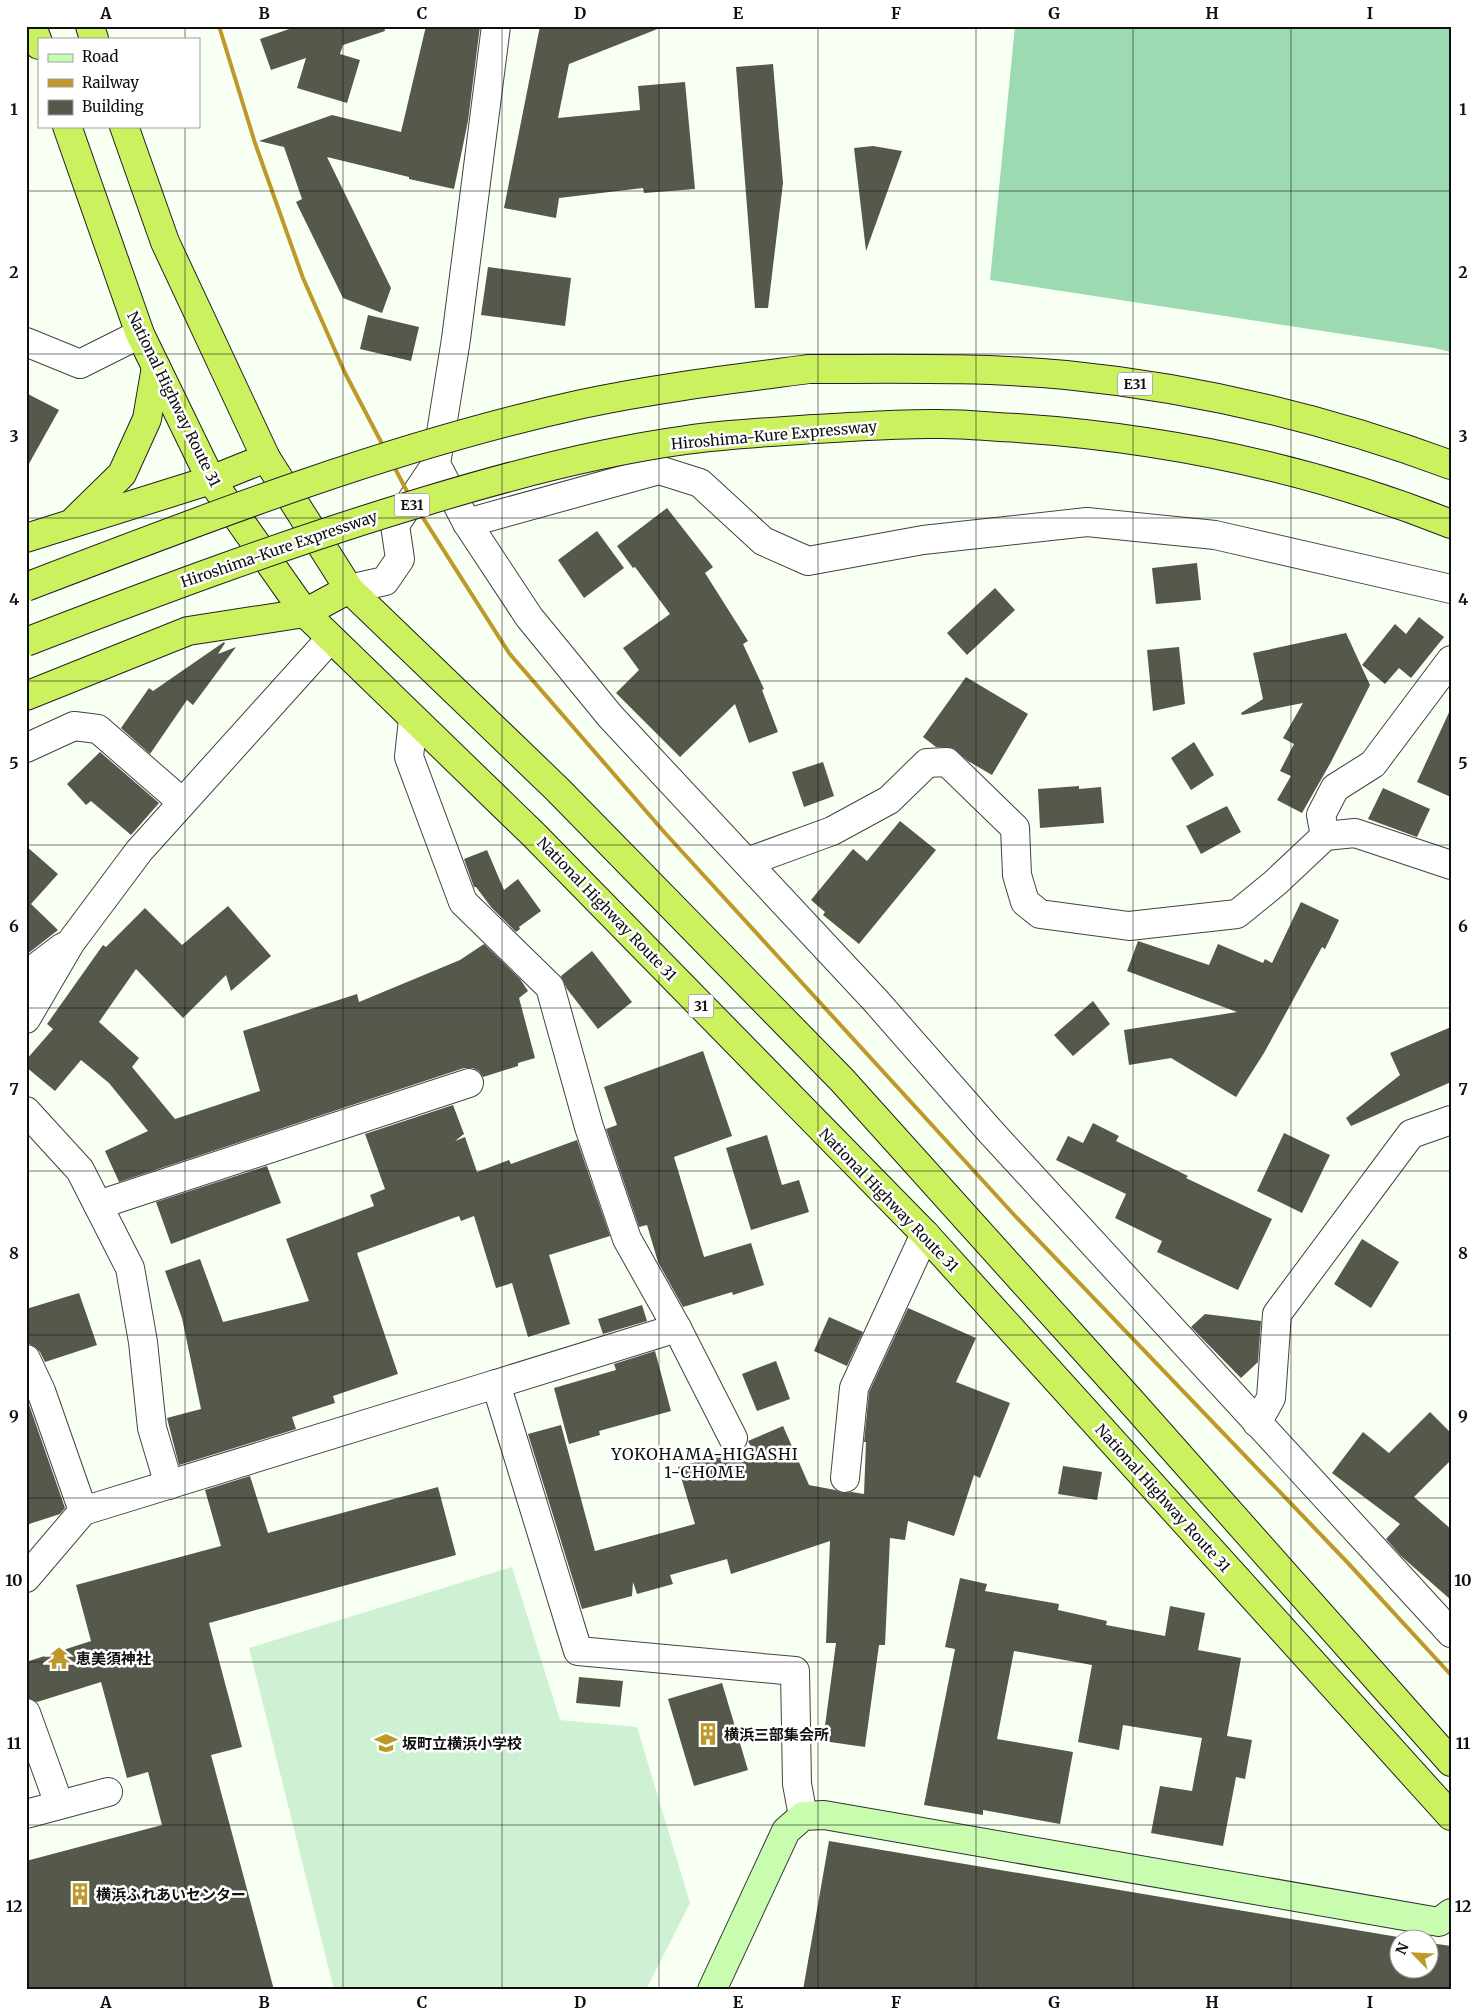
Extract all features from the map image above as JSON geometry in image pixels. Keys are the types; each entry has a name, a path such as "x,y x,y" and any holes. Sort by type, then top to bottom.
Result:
{"highway":[{"path":"32,26 38,42"},
{"path":"90,26 94,38"},
{"name":"National Highway Route 31","path":"68,128 140,334 211,480 305,613 534,835 925,1234 1451,1816"},
{"path":"125,128 165,242 266,458 349,590 557,790 842,1080 1448,1756"},
{"path":"70,524 122,474 147,419 156,367"},
{"name":"E31","path":"26,588 165,534 347,469 480,430 582,404 679,385 809,369 944,369 1065,375 1161,387 1284,412 1407,449 1451,465"},
{"name":"Hiroshima-Kure Expressway","path":"26,642 182,582 342,527 493,480 592,457 686,440 814,428 943,424 1058,431 1149,442 1269,466 1395,502 1451,524"},
{"path":"26,538 211,480 266,458"},
{"path":"26,696 188,631 305,613 349,590"}],"street":[{"path":"349,590 385,581 400,559 395,525 436,464 456,339 496,26"},
{"path":"26,342 80,364 140,334"},
{"path":"436,464 467,524 529,617 610,716 875,1000 989,1130 1451,1632"},
{"path":"467,524 659,470 700,483 763,541 808,561 924,540 1087,522 1215,535 1451,589"},
{"path":"26,1019 71,942 139,851 330,639"},
{"path":"1326,836 1321,815 1335,788 1373,764 1451,660"},
{"path":"413,719 409,757 463,902 550,987 589,1127 627,1239 677,1328 733,1438"},
{"path":"26,748 74,726 98,730 182,802"},
{"path":"747,862 832,831 889,800 927,763 947,762 1015,828 1017,875 1025,902 1040,914 1129,926 1237,914 1275,883 1326,836 1355,833 1451,865"},
{"path":"26,974 71,942"},
{"path":"98,1205 469,1083"},
{"path":"26,1111 80,1170 130,1268 143,1342 152,1428 169,1485"},
{"path":"1258,1424 1271,1398 1277,1314 1411,1134 1451,1120"},
{"path":"845,1478 854,1388 925,1234"},
{"path":"26,1578 84,1511 677,1328"},
{"path":"26,1359 34,1393 84,1511"},
{"path":"496,1384 578,1651 795,1671 797,1784 803,1816"},
{"path":"26,1714 59,1804"},
{"path":"26,1814 108,1792"},
{"path":"712,1990 786,1831 803,1816 824,1815 1439,1922 1451,1913"}],"green space":[{"path":"1015,26 1451,26 1451,352 990,280"},
{"path":"512,1567 560,1720 637,1727 690,1903 646,1990 334,1990 249,1648"}],"building":[{"path":"298,26 384,26 385,31 343,45 340,54 360,60 347,103 297,88 306,58 271,70 260,39"},
{"path":"426,26 480,26 468,121 454,189 327,157 391,288 382,313 343,298 296,202 302,199 284,147 259,141 332,115 401,132"},
{"path":"540,26 659,26 660,28 569,64 558,118 640,110 638,86 685,82 695,189 644,193 643,188 559,198 556,218 504,208"},
{"path":"773,64 783,183 768,308 755,308 736,67"},
{"path":"873,146 902,151 866,251 854,148"},
{"path":"488,267 571,278 565,326 481,315"},
{"path":"368,315 419,327 411,361 360,349"},
{"path":"26,393 59,410 26,469"},
{"path":"667,508 713,567 705,573 748,641 743,644 764,689 762,690 778,732 749,743 735,704 680,757 616,693 639,670 623,648 670,614 617,546"},
{"path":"597,531 624,568 584,598 558,560"},
{"path":"1197,563 1201,600 1156,604 1152,568"},
{"path":"995,588 1015,610 967,655 947,633"},
{"path":"1419,617 1444,637 1411,678 1399,668 1385,684 1362,665 1395,624 1406,634"},
{"path":"1346,633 1370,685 1331,762 1302,813 1277,800 1291,776 1280,771 1294,744 1283,738 1303,703 1242,715 1241,713 1263,699 1253,653"},
{"path":"224,642 218,654 236,647 193,705 187,700 150,754 121,728 149,688 153,691"},
{"path":"1179,647 1185,704 1153,711 1147,650"},
{"path":"966,677 1028,714 992,775 968,761 953,748 936,747 923,737"},
{"path":"1451,708 1451,797 1417,782"},
{"path":"1194,742 1214,775 1191,790 1171,758"},
{"path":"100,752 159,803 131,835 91,801 86,805 67,784"},
{"path":"823,762 834,796 804,807 792,772"},
{"path":"1079,786 1079,789 1101,787 1104,823 1040,828 1038,789"},
{"path":"1383,788 1430,809 1417,837 1368,819"},
{"path":"1227,806 1241,832 1201,854 1186,826"},
{"path":"900,821 936,850 859,944 823,915 825,912 811,900 853,849 867,861"},
{"path":"26,846 58,874 31,904 58,930 26,955"},
{"path":"487,850 504,890 518,879 541,911 519,927 520,929 516,932 474,887 464,859"},
{"path":"1301,902 1339,920 1325,949 1322,947 1264,1053 1236,1097 1171,1058 1129,1065 1124,1030 1237,1012 1127,971 1138,941 1209,965 1218,944 1263,963 1265,959 1272,963"},
{"path":"228,906 271,956 231,991 226,975 183,1018 136,969 99,1022 139,1058 132,1067 175,1119 260,1091 243,1031 357,994 359,1002 460,960 484,944 520,979 528,991 519,998 535,1058 518,1063 518,1066 483,1077 479,1071 473,1068 464,1068 119,1182 105,1151 148,1131 109,1083 81,1060 55,1091 26,1067 26,1060 53,1029 47,1024 103,945 106,947 145,908 182,945"},
{"path":"592,951 632,1002 598,1029 567,989 561,976"},
{"path":"1093,1001 1110,1024 1073,1056 1054,1035"},
{"path":"1451,1027 1451,1082 1351,1126 1346,1118 1400,1075 1390,1053"},
{"path":"703,1051 732,1136 674,1157 704,1257 751,1243 764,1285 733,1295 732,1292 683,1307 658,1262 647,1225 639,1227 606,1129 617,1125 604,1087"},
{"path":"453,1105 464,1134 455,1141 465,1137 477,1172 509,1160 511,1164 577,1140 610,1236 549,1255 570,1324 528,1337 512,1283 496,1288 474,1216 461,1221 459,1216 357,1253 398,1374 333,1396 335,1403 292,1417 296,1429 179,1465 167,1418 201,1409 182,1318 165,1271 200,1259 223,1322 309,1301 286,1239 374,1206 370,1195 385,1189 365,1134"},
{"path":"1093,1123 1119,1136 1116,1141 1188,1176 1186,1178 1272,1219 1238,1290 1157,1252 1162,1241 1115,1218 1126,1194 1056,1160 1068,1136 1083,1143"},
{"path":"1284,1133 1330,1155 1302,1213 1257,1191"},
{"path":"767,1135 782,1185 799,1180 809,1212 751,1230 726,1148"},
{"path":"267,1166 281,1203 171,1244 156,1202"},
{"path":"1362,1239 1399,1262 1371,1308 1334,1284"},
{"path":"79,1293 97,1345 45,1362 40,1352 29,1344 26,1338 26,1309"},
{"path":"642,1305 647,1321 603,1334 598,1319"},
{"path":"908,1308 976,1338 956,1382 1010,1403 980,1478 974,1475 954,1536 908,1521 905,1540 890,1538 885,1645 879,1645 865,1747 823,1741 836,1643 826,1643 830,1541 731,1574 727,1559 670,1575 673,1584 637,1594 633,1582 632,1596 582,1609 528,1434 561,1425 595,1551 695,1524 678,1467 729,1453 740,1452 751,1447 748,1441 783,1426 809,1485 843,1493 864,1494 866,1442 864,1442 869,1392"},
{"path":"1205,1314 1261,1321 1258,1362 1241,1378 1191,1327"},
{"path":"829,1317 863,1332 847,1366 814,1351"},
{"path":"655,1351 671,1411 599,1431 600,1435 569,1444 554,1388 616,1370 614,1364"},
{"path":"776,1361 790,1399 757,1411 742,1374"},
{"path":"26,1396 65,1508 60,1514 26,1525"},
{"path":"1430,1412 1451,1433 1451,1460 1414,1497 1451,1529 1451,1600 1401,1556 1386,1539 1400,1524 1332,1473 1363,1432 1389,1453"},
{"path":"1063,1466 1102,1472 1097,1500 1058,1494"},
{"path":"250,1476 268,1533 438,1487 456,1555 209,1623 242,1747 211,1755 274,1990 26,1990 26,1861 162,1825 148,1772 127,1778 101,1682 37,1702 26,1698 26,1662 91,1641 76,1585 221,1546 205,1490"},
{"path":"960,1578 987,1584 985,1591 1059,1604 1058,1610 1107,1621 1106,1625 1165,1636 1170,1606 1205,1613 1198,1650 1241,1658 1227,1736 1252,1740 1245,1779 1236,1777 1223,1846 1151,1833 1160,1786 1192,1791 1202,1738 1123,1725 1119,1750 1078,1742 1092,1665 1014,1651 997,1739 1073,1752 1060,1824 983,1810 983,1815 924,1805 955,1649 945,1647"},
{"path":"579,1677 623,1681 620,1707 576,1703"},
{"name":"横浜三部集会所","path":"722,1683 748,1770 694,1786 668,1699"},
{"path":"829,1841 1390,1936 1390,1978 1440,1978 1440,1944 1451,1946 1451,1990 803,1990"}],"railway":[{"path":"219,26 255,143 303,278 345,373 411,499 509,653 665,833 1017,1218 1348,1563 1451,1675"}],"place":[{"name":"恵美須神社","path":"59,1658"},
{"name":"横浜三部集会所","path":"708,1734"},
{"name":"坂町立横浜小学校","path":"386,1743"},
{"name":"横浜ふれあいセンター","path":"80,1894"}],"district":[{"name":"YOKOHAMA-HIGASHI 1-CHOME","path":"705,1463"}]}
